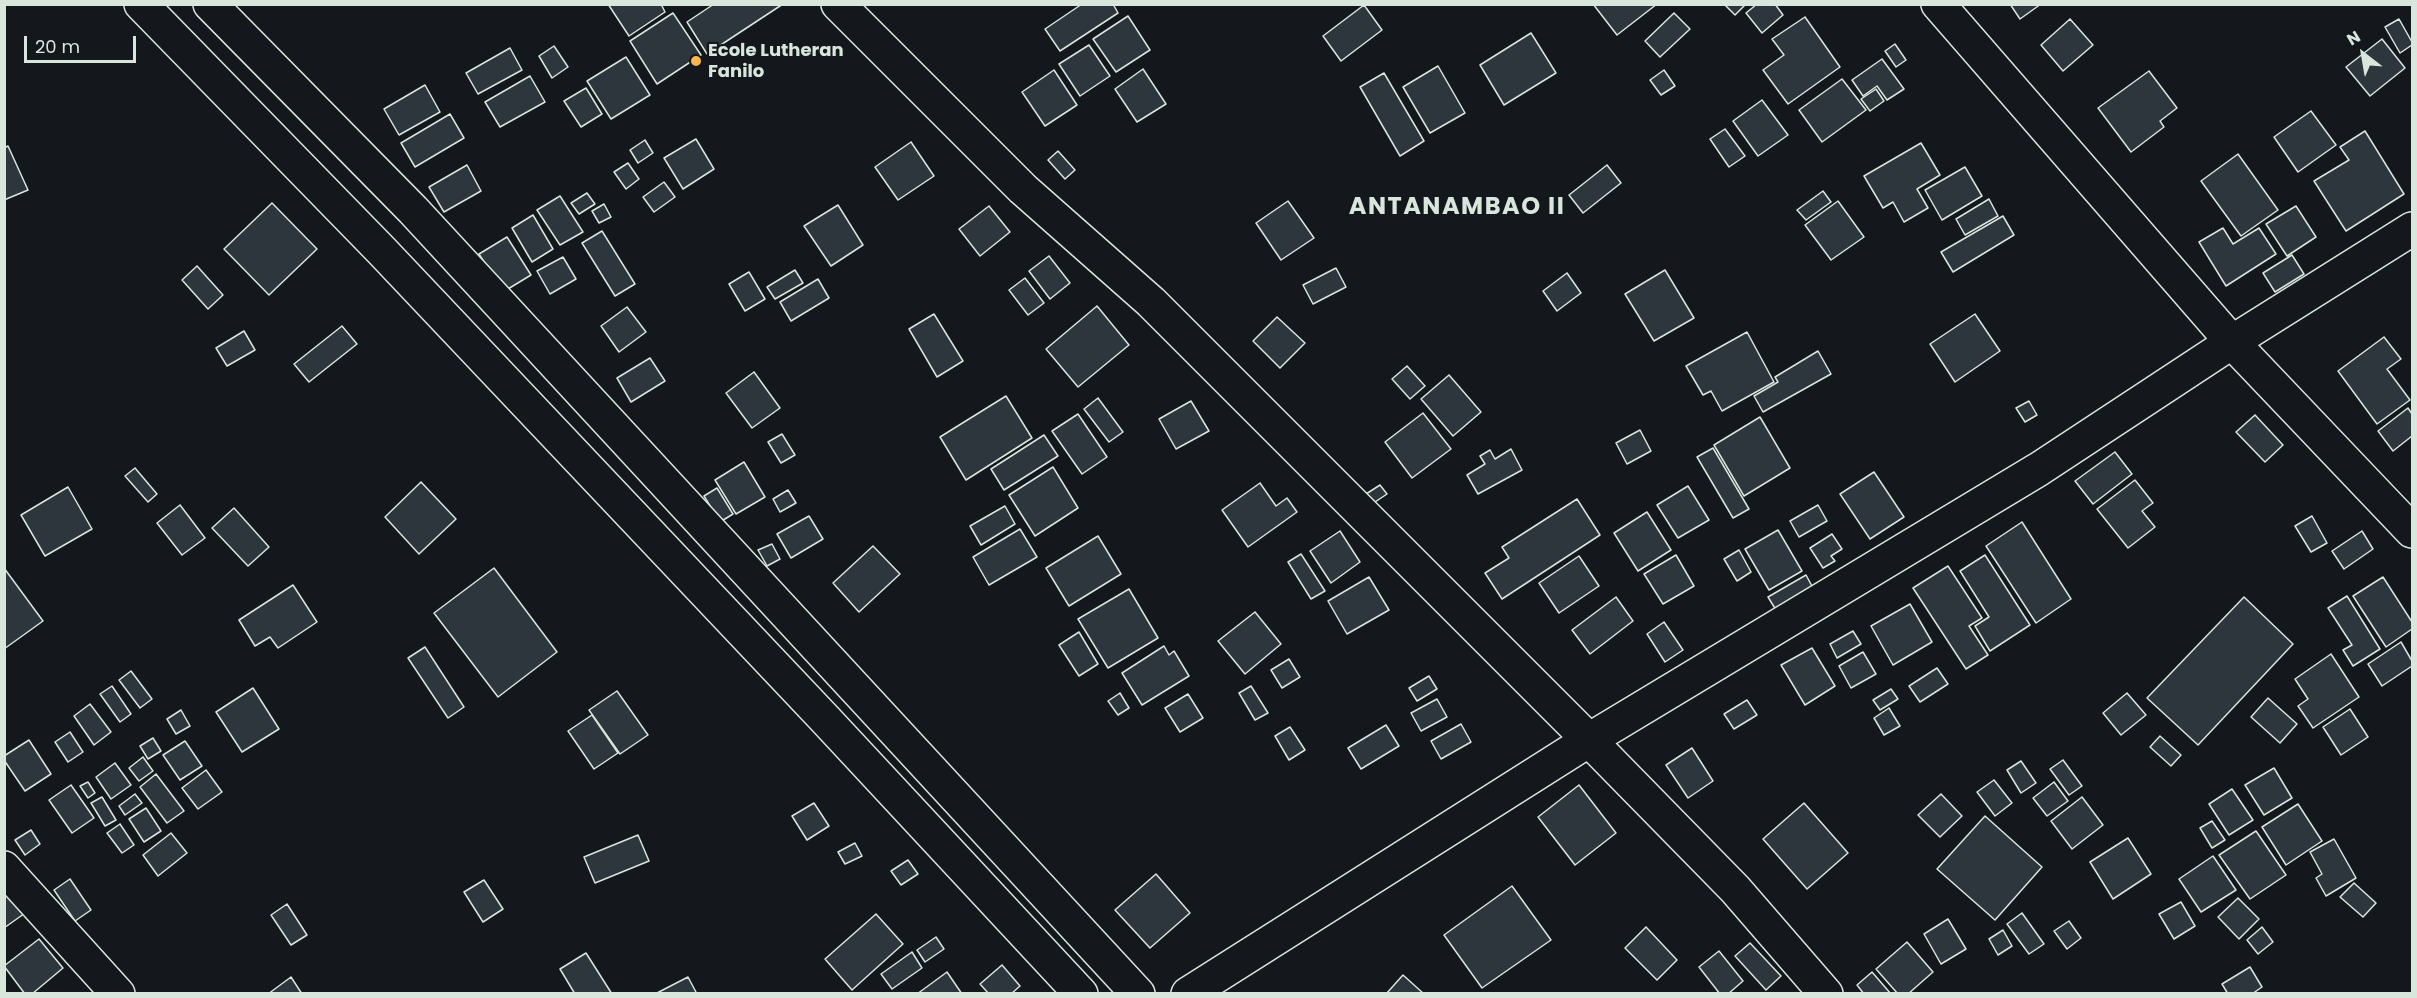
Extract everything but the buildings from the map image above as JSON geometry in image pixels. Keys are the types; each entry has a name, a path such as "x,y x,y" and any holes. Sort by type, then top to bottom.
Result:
{"street":[{"path":"141,4 381,250 1081,993"},
{"path":"210,4 413,210 1138,993"},
{"path":"838,4 1023,189 1151,302 1589,740 1735,889 1826,993"},
{"path":"1938,4 2232,342 2412,531"},
{"path":"1188,993 1589,740 2038,469 2232,342 2412,229"},
{"path":"4,868 118,993"}],"place":[{"name":"Ecole Lutheran Fanilo","path":"696,61"}],"district":[{"name":"ANTANAMBAO II","path":"1457,208"}]}
